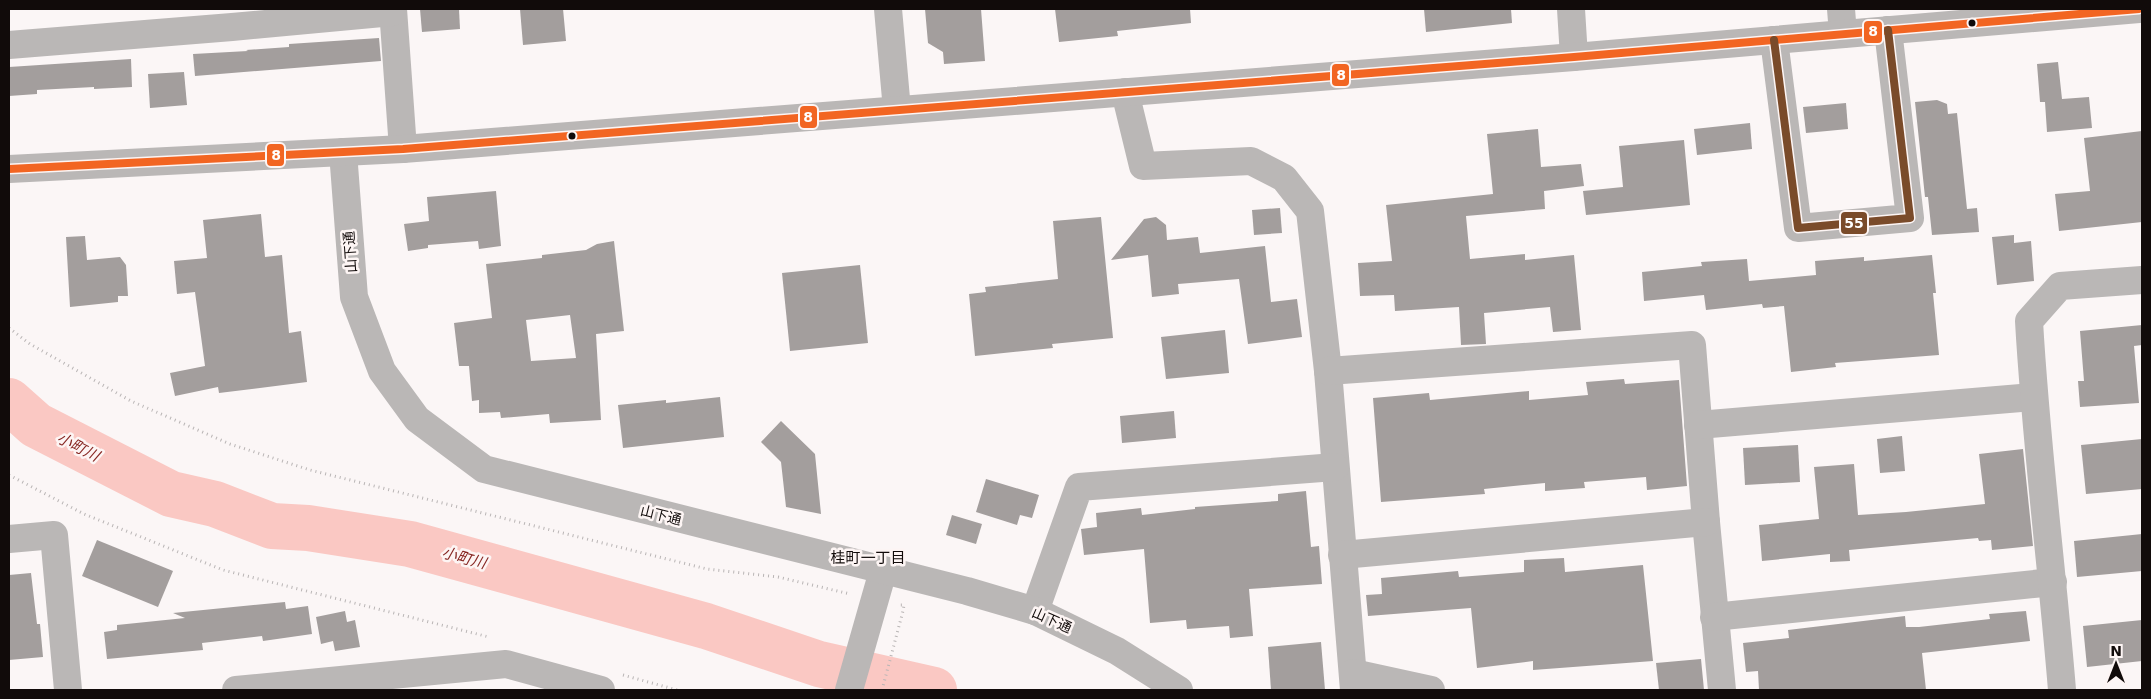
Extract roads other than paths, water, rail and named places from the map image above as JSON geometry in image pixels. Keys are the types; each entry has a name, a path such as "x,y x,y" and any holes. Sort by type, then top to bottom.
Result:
{"street":[{"path":"888,9 897,110"},
{"path":"1571,9 1574,57"},
{"path":"9,169 403,149 1574,57 1774,40 1842,21 1888,30 2139,9"},
{"path":"9,45 231,18 393,10 403,149"},
{"path":"1774,40 1798,228 1910,218 1888,30"},
{"path":"1125,92 1143,166 1251,161 1284,178 1310,212 1328,371 1353,682 1431,690"},
{"name":"山下通","path":"342,152 354,297 382,371 417,419 484,469 967,591 1035,611 1117,651 1179,690"},
{"path":"2062,690 2053,582 2033,397 2029,321 2060,286 2142,280"},
{"path":"1328,371 1692,345 1714,617 1722,690"},
{"path":"1698,425 2033,397"},
{"path":"1035,611 1078,487 1335,467"},
{"path":"1342,555 1706,522"},
{"path":"9,539 54,535 68,690"},
{"path":"849,690 883,571"},
{"path":"1714,617 2053,582"},
{"path":"236,690 506,664 611,682"}],"waterway":[{"name":"小町川","path":"9,401 36,425 171,494 215,504 272,526 308,528 410,544 706,626 819,664 934,690"}],"district":[{"name":"桂町一丁目","path":"868,558"}]}
